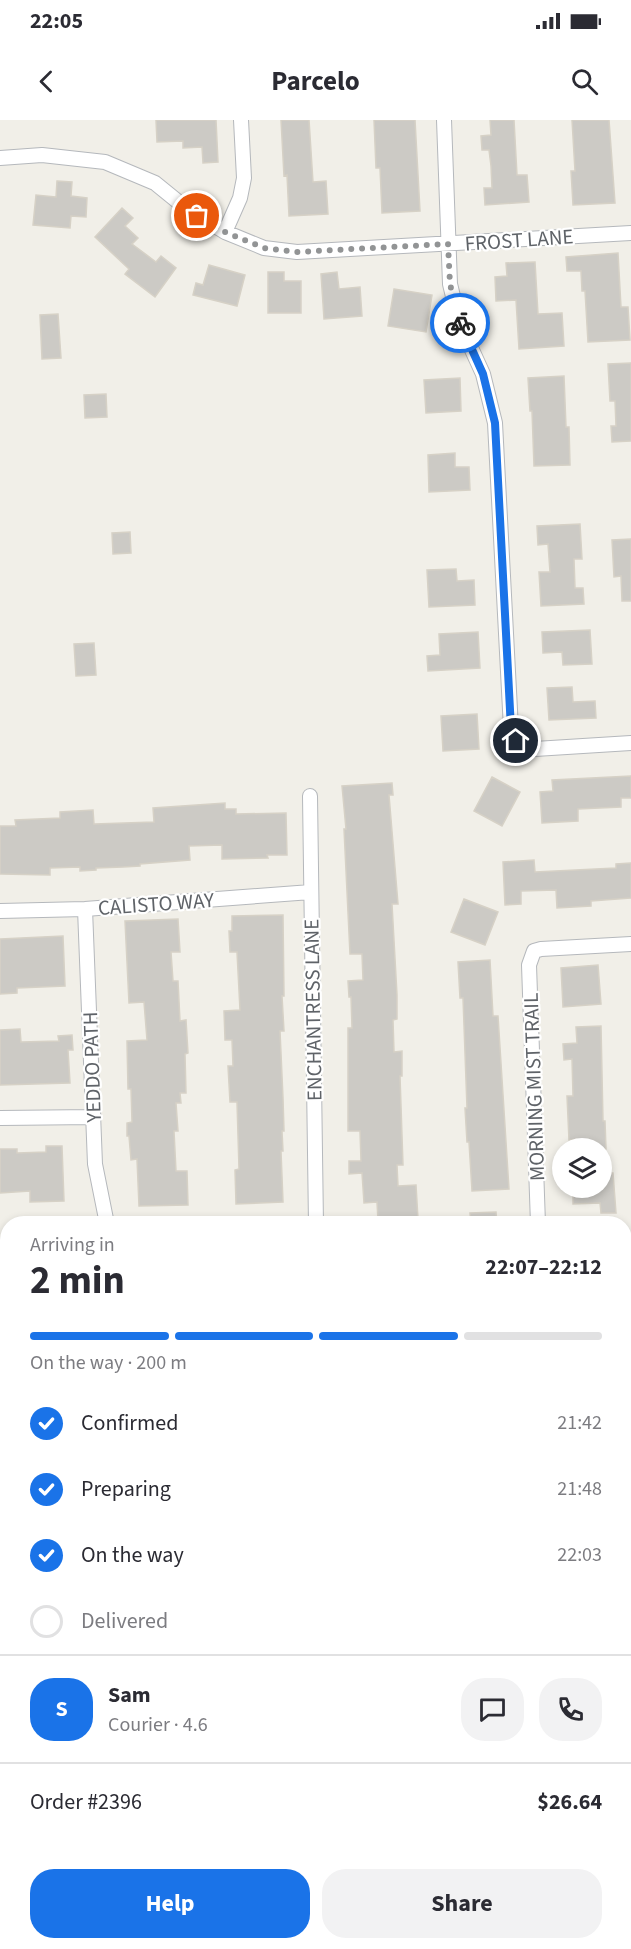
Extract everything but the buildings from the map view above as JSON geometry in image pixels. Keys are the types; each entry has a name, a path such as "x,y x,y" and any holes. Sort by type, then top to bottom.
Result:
{"street":[{"path":"225,232 240,198 244,178 241,120"},
{"path":"444,120 450,284 457,313 483,374 495,423 511,729 516,741 535,749 631,743"},
{"name":"FROST LANE","path":"0,158 42,155 105,162 155,183 187,209 225,232 264,248 297,252 631,233"},
{"name":"ENCHANTRESS LANE","path":"310,795 316,1216"},
{"name":"CALISTO WAY","path":"0,911 86,909 311,892"},
{"name":"YEDDO PATH","path":"86,909 95,1164 105,1216"},
{"name":"MORNING MIST TRAIL","path":"538,1216 529,965 534,951 541,949 631,944"},
{"path":"0,1118 94,1117"}],"way so far":[{"path":"197,216 225,232 264,248 297,252 448,244 450,284 460,323"}],"route":[{"path":"460,323 483,374 495,423 511,729 516,741"}]}
